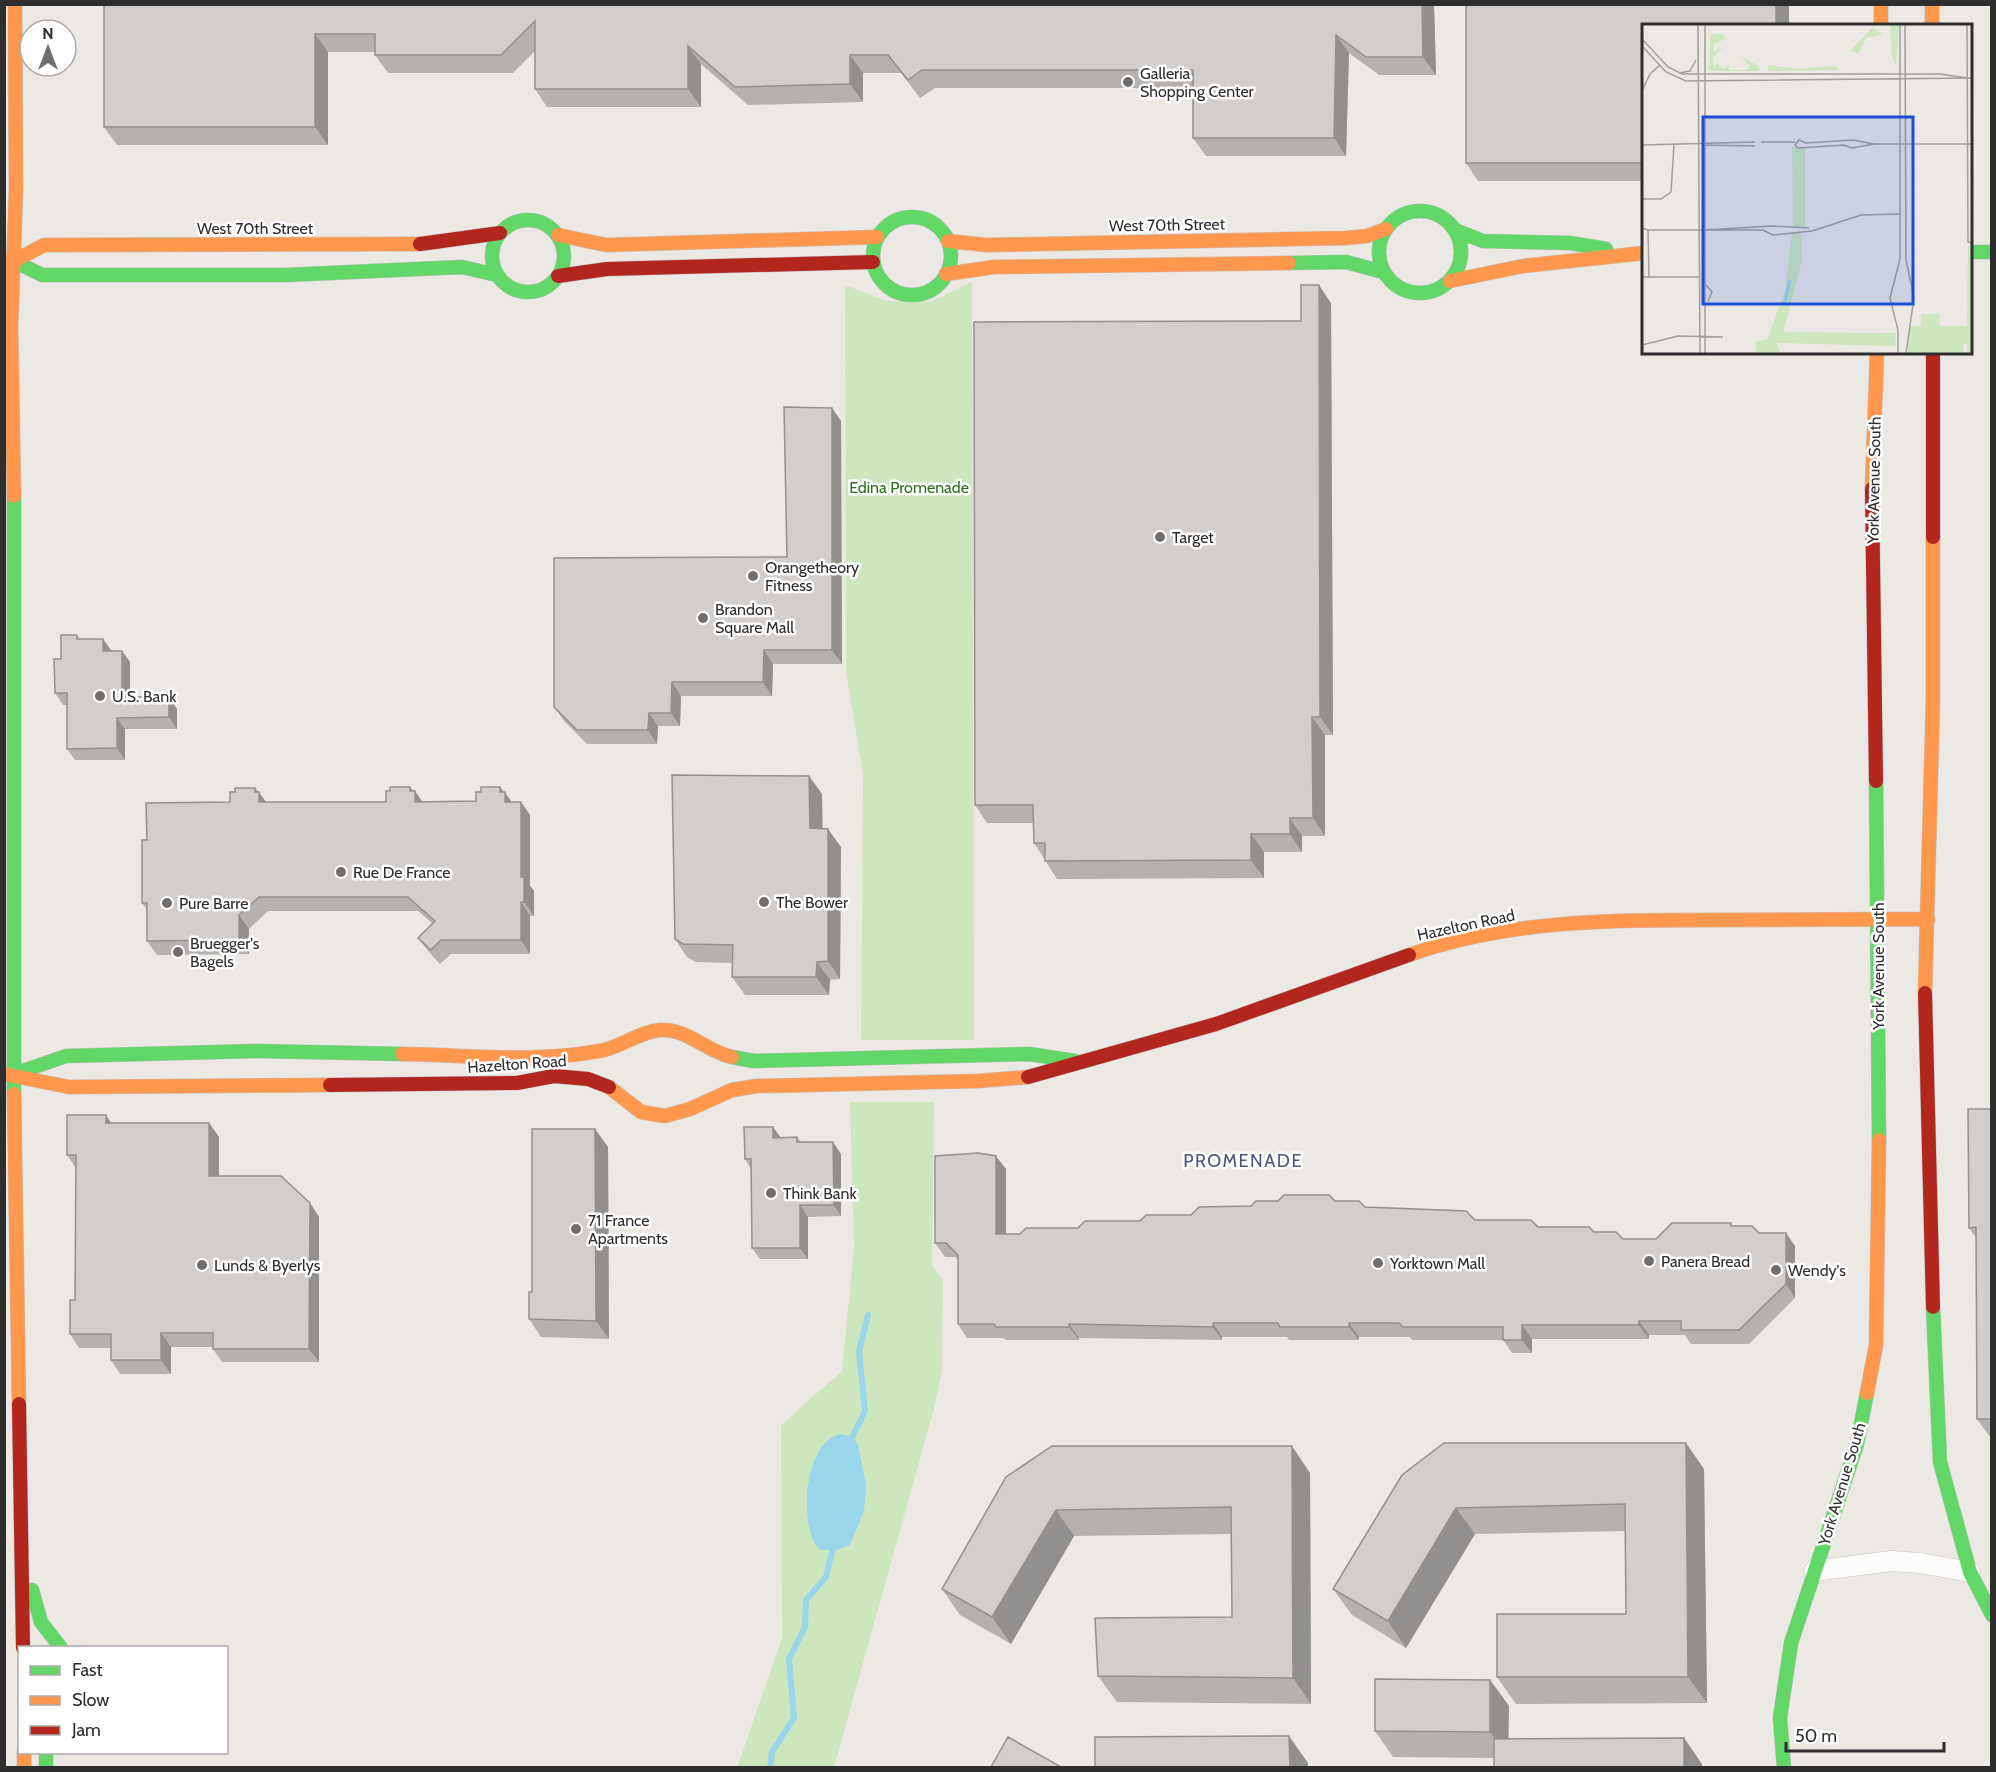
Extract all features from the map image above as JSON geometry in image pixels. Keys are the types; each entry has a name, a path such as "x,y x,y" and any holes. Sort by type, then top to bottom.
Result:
{"street":[{"path":"15,4 9,261 14,434 9,1074 23,1646"},
{"path":"1881,4 1881,24"},
{"path":"1932,4 1932,24"},
{"path":"1416,211 1438,215 1455,230 1483,241 1570,243 1638,253 1576,262 1523,266 1450,281 1432,292 1412,293 1393,284 1383,272 1379,245 1386,229 1394,220 1416,211"},
{"path":"913,217 933,223 948,240 950,264 946,274 929,291 906,294 884,284 873,262 878,237 894,221 913,217"},
{"path":"497,275 492,253 500,233 508,225 529,220 550,227 558,235 564,256 558,276"},
{"name":"West 70th Street","path":"948,240 986,245 1347,238 1367,236 1386,229"},
{"path":"1450,281 1458,270 1461,256 1460,243 1455,230"},
{"name":"West 70th Street","path":"9,261 44,245 431,244 500,233"},
{"path":"558,235 606,245 878,237"},
{"path":"1972,252 1992,252"},
{"path":"9,261 42,275 285,275 462,267 497,275 514,289 526,292 539,290 558,276 607,269 873,262"},
{"path":"946,274 994,267 1346,262 1383,272"},
{"name":"York Avenue South","path":"1784,1767 1780,1718 1791,1643 1857,1444 1876,1345 1879,1223 1879,919 1871,529 1877,354"},
{"path":"1933,354 1933,698 1925,975 1940,1462 1971,1572 1992,1615"},
{"name":"Hazelton Road","path":"9,1074 69,1087 517,1083 571,1076 606,1085 641,1112 665,1116 680,1113 732,1090 757,1086 978,1081 1035,1077 1077,1062 1148,1045 1208,1027 1432,947 1502,932 1572,923 1644,920 1928,919"},
{"name":"Hazelton Road","path":"9,1074 66,1056 257,1051 551,1057 584,1054 661,1030 684,1034 723,1055 754,1061 1029,1054 1077,1062"},
{"path":"624,1099 616,1069 619,1053 627,1042"},
{"path":"703,1045 712,1065"},
{"path":"700,1104 712,1084"},
{"path":"22,1546 39,1619 48,1637 60,1646"},
{"name":"York Avenue South","path":"1814,1571 1890,1561 1920,1563 1971,1572"}],"green space":[{"name":"Edina Promenade","path":"972,282 974,1040 861,1040 863,775 846,672 845,285 886,301 930,302"},
{"path":"850,1102 934,1102 932,1265 943,1281 942,1369 935,1405 834,1767 737,1768 782,1638 781,1425 842,1371 854,1247"}],"water":[{"path":"841,1434 852,1437 858,1444 866,1485 864,1511 850,1545 837,1550 820,1550 813,1539 808,1523 808,1486 812,1467 819,1451 829,1440"}],"building":[{"name":"Galleria Shopping Center","path":"104,4 1422,4 1423,57 1366,57 1336,35 1334,138 1193,138 1193,70 922,70 908,80 888,55 850,55 850,84 735,87 688,46 688,89 535,89 535,21 501,55 375,55 375,34 315,34 315,127 104,127"},
{"path":"1466,4 1776,4 1776,24 1642,24 1642,163 1466,163"},
{"name":"Target","path":"1301,285 1319,285 1320,717 1312,717 1313,818 1290,818 1290,834 1251,834 1251,860 1045,861 1045,843 1034,843 1033,805 975,805 974,322 1301,321"},
{"name":"Brandon Square Mall","path":"784,407 832,408 832,650 764,650 763,682 672,682 671,713 649,713 648,730 577,730 554,707 554,558 787,557"},
{"name":"U.S. Bank","path":"61,635 77,635 77,639 103,639 103,651 122,651 122,697 169,697 169,717 117,718 117,748 67,749 67,693 55,693 54,659 61,659"},
{"name":"The Bower","path":"672,775 809,776 810,828 828,829 828,961 817,962 816,977 732,977 733,945 683,944 675,939"},
{"name":"Rue De France","path":"390,787 410,787 410,791 415,791 415,802 476,801 476,792 481,792 481,787 500,787 500,792 505,792 505,802 521,802 521,877 524,877 524,902 521,902 521,940 441,940 431,950 418,938 435,921 408,897 259,897 239,915 239,940 147,941 147,903 142,903 142,840 147,840 146,803 230,802 230,792 235,792 235,788 255,788 255,792 259,792 259,802 386,802 386,791 390,791"},
{"path":"1968,1109 1992,1109 1992,1419 1977,1419 1976,1227 1969,1228"},
{"name":"Lunds & Byerlys","path":"67,1115 106,1115 106,1123 209,1123 209,1176 281,1176 310,1203 309,1349 213,1349 213,1333 161,1333 161,1360 111,1360 111,1334 70,1334 70,1300 75,1300 76,1155 67,1155"},
{"path":"744,1127 773,1127 773,1138 797,1137 797,1142 833,1142 834,1205 800,1205 800,1248 752,1248 751,1159 745,1159"},
{"name":"71 France Apartments","path":"532,1129 595,1129 596,1321 529,1319 529,1292 532,1292"},
{"name":"Yorktown Mall","path":"978,1153 996,1156 996,1234 1020,1234 1026,1228 1078,1228 1085,1221 1140,1221 1146,1215 1191,1215 1199,1207 1251,1206 1256,1201 1278,1201 1284,1195 1329,1195 1335,1201 1359,1201 1365,1207 1466,1211 1475,1220 1531,1220 1538,1227 1589,1227 1594,1232 1616,1232 1623,1239 1656,1239 1672,1223 1731,1223 1731,1226 1752,1226 1759,1233 1786,1233 1786,1284 1739,1330 1681,1330 1681,1321 1639,1321 1639,1325 1522,1325 1522,1340 1503,1340 1503,1327 1403,1327 1399,1323 1349,1323 1349,1327 1280,1327 1278,1323 1213,1323 1213,1327 1069,1324 1069,1327 996,1327 994,1324 958,1324 958,1255 946,1243 935,1243 935,1156"},
{"path":"1444,1443 1686,1443 1688,1677 1497,1677 1497,1614 1626,1614 1625,1504 1456,1508 1388,1621 1333,1589 1402,1475"},
{"path":"1052,1446 1292,1446 1293,1678 1098,1676 1095,1618 1232,1617 1231,1507 1056,1510 992,1617 942,1589 1006,1477"},
{"path":"1375,1679 1490,1680 1490,1732 1375,1731"},
{"path":"1289,1736 1290,1767 1095,1767 1095,1737"},
{"path":"1008,1737 1061,1767 991,1767"},
{"path":"1684,1738 1684,1767 1494,1767 1494,1739"}],"waterway":[{"path":"849,1444 865,1411 859,1351 868,1315"},
{"path":"770,1768 772,1752 794,1718 789,1659 805,1627 806,1600 826,1577 834,1543"}],"traffic: fast":[{"path":"1420,211 1436,214 1449,223 1458,236 1461,252 1458,268 1449,281 1436,290 1420,293 1404,290 1391,281 1382,268 1379,252 1382,236 1391,223 1404,214 1420,211"},
{"path":"912,217 927,220 944,234 951,256 948,271 934,288 912,295 897,292 880,278 873,256 876,241 890,224 912,217"},
{"path":"528,220 548,226 558,236 564,256 558,276 548,286 528,292 508,286 498,276 492,256 498,236 508,226 528,220"},
{"path":"1455,230 1483,241 1570,243 1606,249"},
{"path":"1972,252 1992,252"},
{"path":"14,261 42,275 286,275 462,267 497,275"},
{"path":"1289,263 1346,262 1383,272"},
{"path":"14,496 14,1094"},
{"path":"1876,781 1879,1140"},
{"path":"14,1074 66,1056 257,1051 402,1054"},
{"path":"732,1057 754,1061 1029,1054 1075,1061"},
{"path":"1933,1307 1940,1462 1970,1572 1992,1615"},
{"path":"1784,1768 1780,1718 1791,1643 1857,1444 1867,1393"},
{"path":"32,1590 41,1622 59,1646"},
{"path":"46,1754 46,1768"}],"traffic: slow":[{"path":"14,496 11,327 16,190 15,4"},
{"path":"1881,4 1881,24"},
{"path":"1932,4 1932,24"},
{"path":"948,241 986,245 1346,238 1367,236 1386,229"},
{"path":"558,235 606,245 877,237"},
{"path":"4,261 14,261 44,245 420,244"},
{"path":"1450,281 1523,266 1642,253"},
{"path":"946,274 994,267 1289,263"},
{"path":"1872,489 1877,354"},
{"path":"1925,993 1933,698 1933,537"},
{"path":"1409,955 1446,943 1483,935 1560,924 1637,921 1928,919"},
{"path":"402,1054 501,1057 575,1055 614,1047 652,1031 670,1030 732,1057"},
{"path":"4,1074 69,1087 330,1085"},
{"path":"609,1087 641,1112 665,1116 690,1109 732,1090 757,1086 978,1081 1028,1077"},
{"path":"14,1094 19,1404"},
{"path":"1867,1393 1876,1345 1879,1140"},
{"path":"24,1754 24,1768"}],"traffic: jam":[{"path":"420,244 500,233"},
{"path":"558,276 607,269 873,262"},
{"path":"1933,354 1933,537"},
{"path":"1872,489 1876,781"},
{"path":"1028,1077 1216,1024 1409,955"},
{"path":"1925,993 1933,1307"},
{"path":"330,1085 517,1083 554,1076 588,1079 609,1087"},
{"path":"19,1404 23,1646"}],"place":[{"name":"Galleria Shopping Center","path":"1128,82"},
{"name":"Target","path":"1160,537"},
{"name":"Orangetheory Fitness","path":"753,576"},
{"name":"Brandon Square Mall","path":"703,618"},
{"name":"U.S. Bank","path":"100,696"},
{"name":"Rue De France","path":"341,872"},
{"name":"The Bower","path":"764,902"},
{"name":"Pure Barre","path":"167,903"},
{"name":"Bruegger's Bagels","path":"178,952"},
{"name":"Think Bank","path":"771,1193"},
{"name":"71 France Apartments","path":"576,1229"},
{"name":"Panera Bread","path":"1649,1261"},
{"name":"Yorktown Mall","path":"1378,1263"},
{"name":"Lunds & Byerlys","path":"202,1265"},
{"name":"Wendy's","path":"1776,1270"}],"district":[{"name":"PROMENADE","path":"1243,1161"}]}
